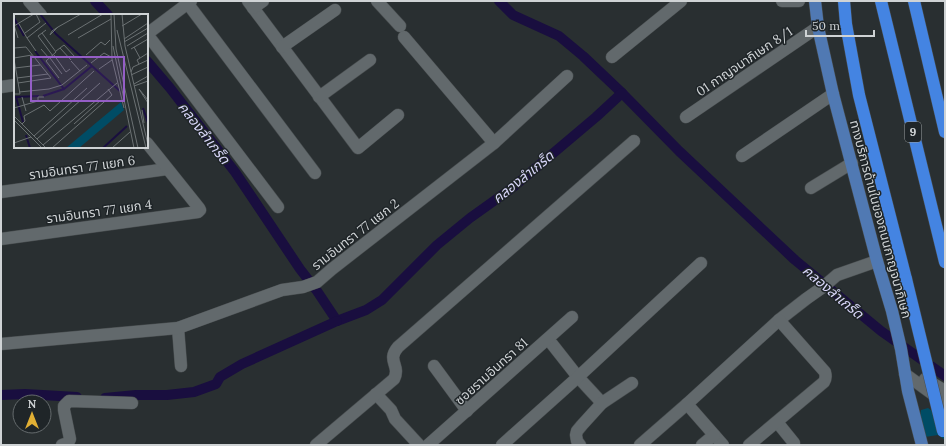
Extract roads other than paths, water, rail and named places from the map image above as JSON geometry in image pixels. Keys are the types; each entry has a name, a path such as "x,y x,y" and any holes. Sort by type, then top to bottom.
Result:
{"highway":[{"path":"844,1 846,24 859,95 944,436"},
{"name":"9","path":"882,1 900,82 945,262"},
{"path":"914,1 945,132"}],"main road":[{"name":"ทางบริการด้านในของถนนกาญจนาภิเษก","path":"815,1 818,27 833,94 877,261 892,311 913,411 922,445"}],"street":[{"path":"29,1 40,14"},
{"path":"263,1 251,5 358,148 398,115"},
{"path":"377,1 494,143"},
{"path":"612,57 681,1"},
{"path":"782,1 799,1"},
{"path":"148,33 182,4 315,173"},
{"path":"282,47 335,10"},
{"name":"01 กาญจนาภิเษก 8/1","path":"686,117 818,27"},
{"path":"148,35 278,208"},
{"path":"319,97 370,60"},
{"name":"รามอินทรา 77 แยก 2","path":"1,344 178,328 282,290 304,288 317,282 494,143 567,76"},
{"path":"1,87 14,85"},
{"path":"742,156 833,94"},
{"path":"316,445 394,379 397,370 393,358 394,352 398,347 634,141"},
{"path":"148,145 167,169"},
{"path":"811,188 852,163"},
{"name":"รามอินทรา 77 แยก 6","path":"1,192 167,169"},
{"name":"รามอินทรา 77 แยก 4","path":"1,239 198,212 200,210 199,208 167,169"},
{"path":"640,445 779,320 806,299 824,287 837,275 877,261"},
{"path":"502,445 701,263"},
{"name":"ซอยรามอินทรา 81","path":"428,445 572,317"},
{"path":"749,445 826,380 826,375 824,372 779,320"},
{"path":"178,328 181,366"},
{"path":"552,344 578,377 602,403"},
{"path":"434,366 466,411"},
{"path":"904,370 945,391"},
{"path":"904,370 945,403"},
{"path":"580,445 577,441 577,431 602,403 632,382"},
{"path":"376,394 391,410 395,419 419,445"},
{"path":"65,444 70,439 64,406 70,401 132,403"},
{"path":"687,404 723,445"},
{"path":"777,422 794,443"},
{"path":"702,445 714,435"}],"waterway":[{"name":"คลองลำเกร็ด","path":"95,1 107,14"},
{"path":"499,1 513,15 559,36 583,56 622,93"},
{"name":"คลองลำเกร็ด","path":"148,62 170,88 235,172 337,321 366,310 382,300 437,245 470,218 512,188 622,93 679,151 795,260 881,331 945,376"},
{"path":"105,398 194,392 216,384 220,377 242,364 337,321"},
{"path":"1,395 25,394 77,397"}]}
